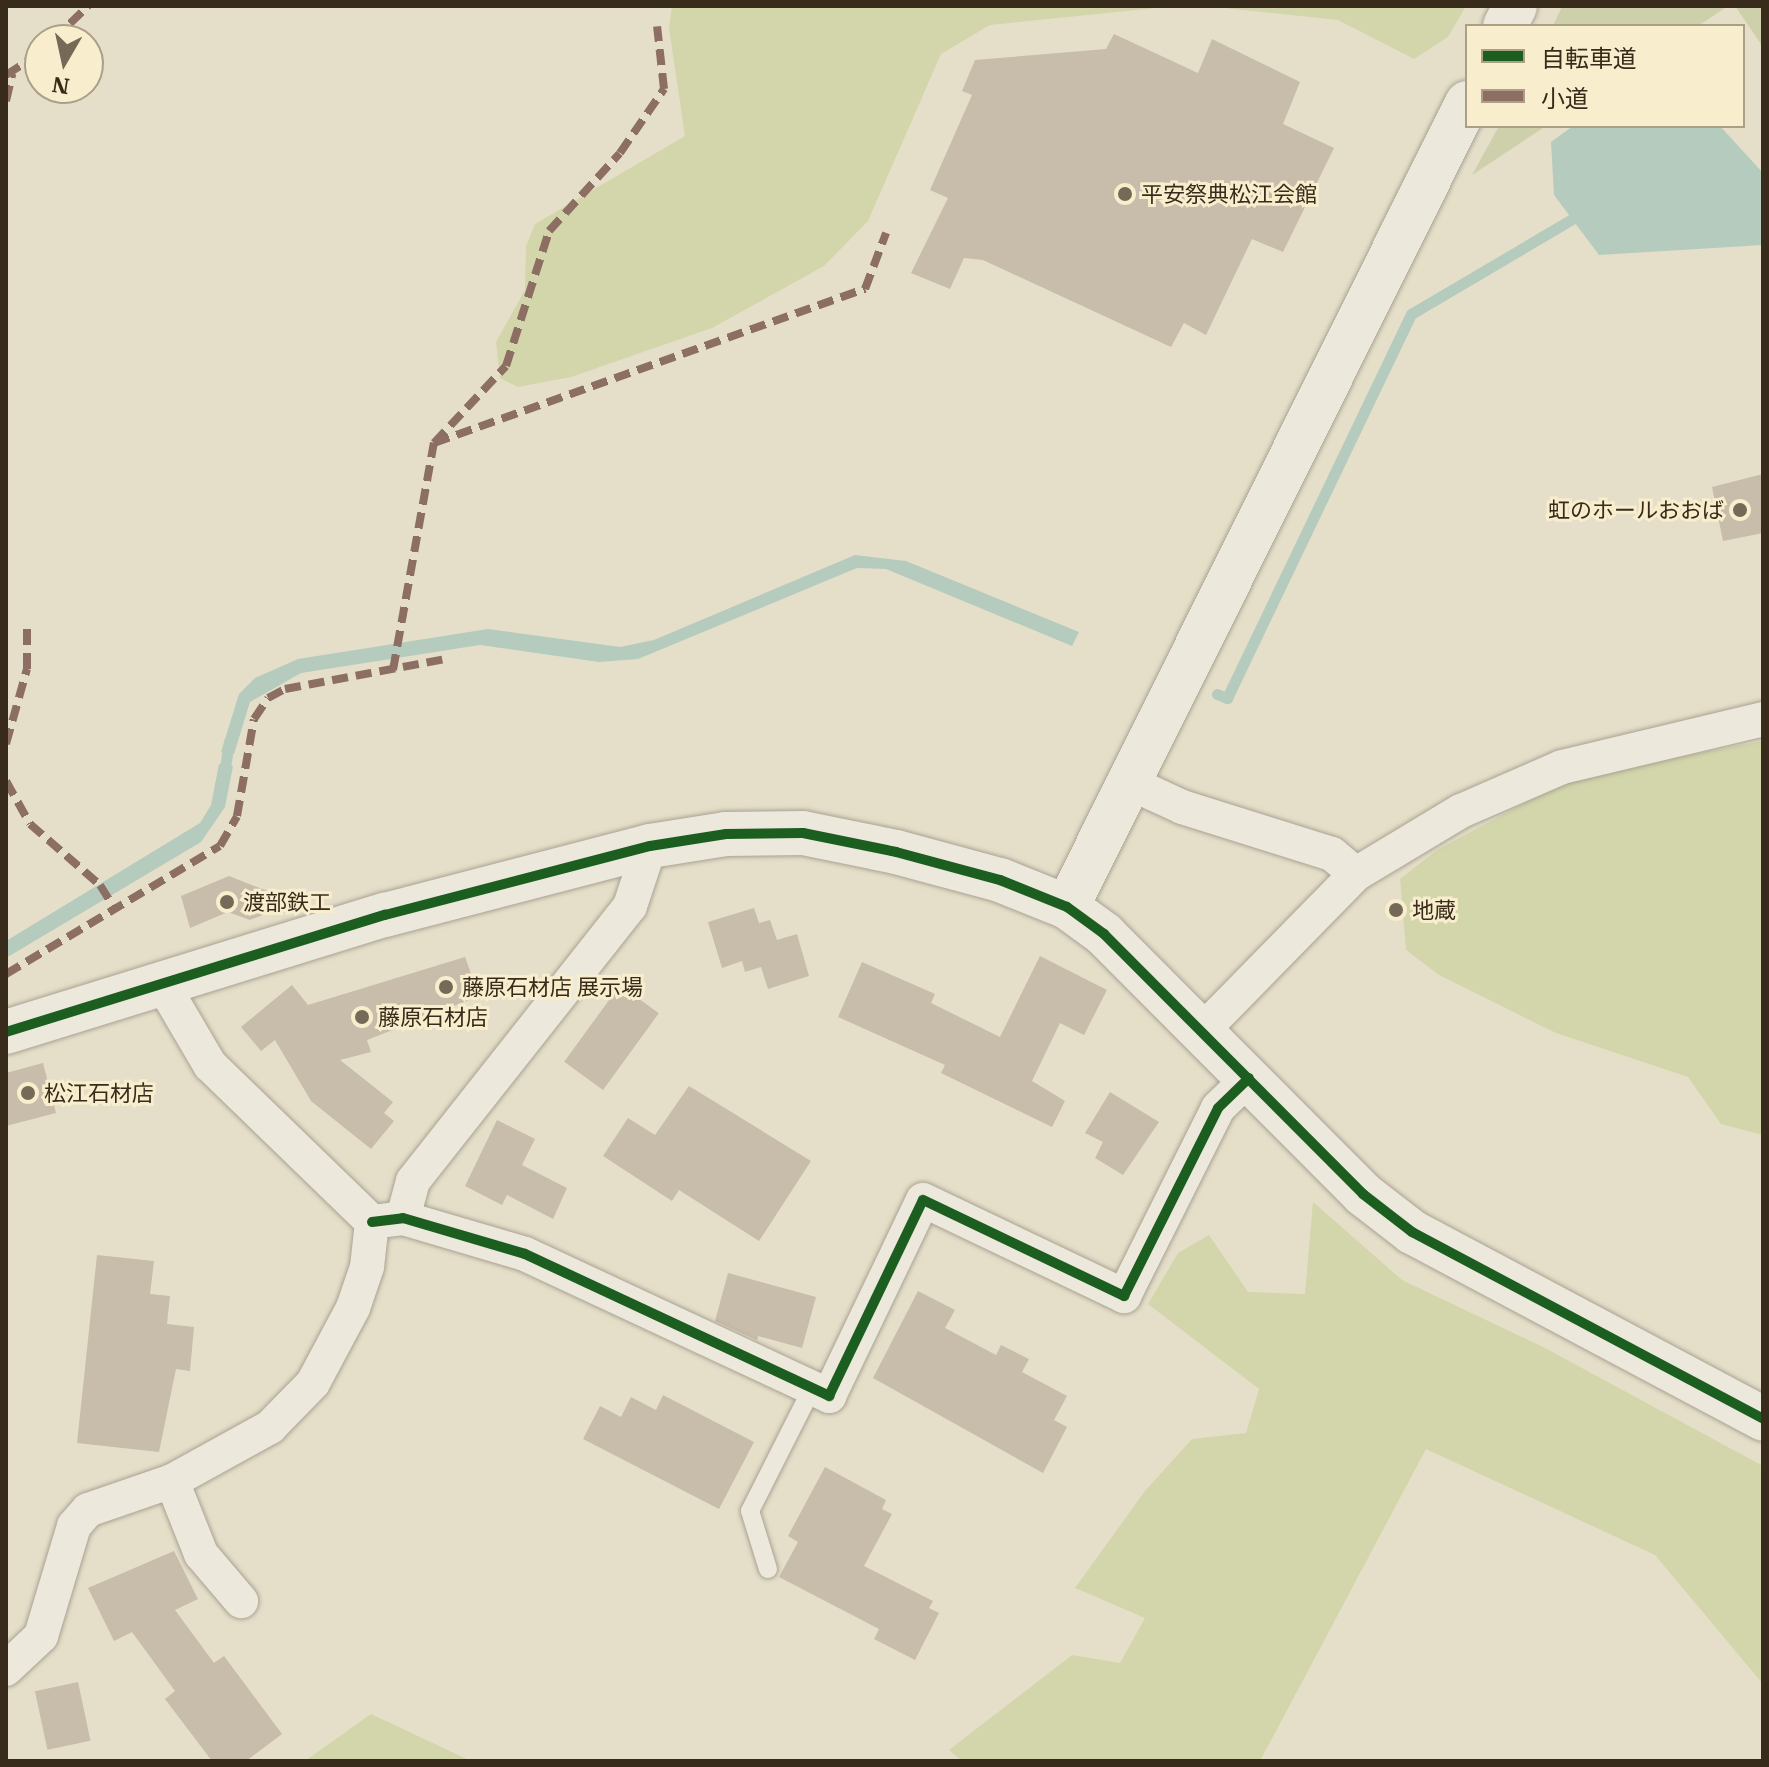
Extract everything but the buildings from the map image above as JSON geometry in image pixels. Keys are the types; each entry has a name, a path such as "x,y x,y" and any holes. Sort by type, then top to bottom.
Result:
{"street":[{"path":"1506,24 1515,6"},
{"path":"1067,907 1465,107"},
{"path":"1203,1030 1356,874 1461,811 1562,767 1763,719"},
{"path":"1128,782 1182,807 1332,854 1356,874"},
{"path":"6,1032 385,915 650,846 726,834 803,833 1000,880 1067,907 1203,1030 1363,1194 1412,1232 1763,1419"},
{"path":"6,1669 41,1636 74,1526 88,1510 172,1481 270,1427 313,1383 353,1308 388,1220 413,1181 630,906 650,846"},
{"path":"163,985 210,1065 388,1220 525,1254 829,1396 923,1200 1124,1296 1218,1108 1249,1078"},
{"path":"172,1481 201,1554 241,1601"}],"lane":[{"path":"768,1569 750,1511 812,1388"}],"green space":[{"path":"672,6 1176,6 990,25 941,54 868,221 824,266 712,328 571,377 518,387 500,378 496,342 525,290 526,246 535,224 685,136 669,28"},
{"path":"1205,6 1466,6 1448,37 1414,59 1338,20"},
{"path":"1562,6 1728,6 1701,24 1554,24"},
{"path":"1735,6 1763,6 1763,47"},
{"path":"1498,128 1543,128 1472,175"},
{"path":"1763,741 1763,1135 1721,1124 1688,1077 1556,1033 1439,975 1406,950 1400,879 1437,850 1573,777"},
{"path":"1313,1202 1402,1280 1545,1348 1763,1466 1763,1684 1655,1555 1426,1449 1260,1761 962,1761 949,1750 1072,1655 1120,1663 1145,1618 1075,1588 1145,1491 1192,1439 1246,1433 1259,1389 1148,1304 1178,1253 1209,1235 1248,1292 1305,1294"},
{"path":"371,1714 471,1761 305,1761"}],"shaded area":[{"path":"1570,128 1722,128 1763,173 1763,245 1599,255 1554,195 1551,142"},
{"path":"855,555 906,561 1079,632 1072,646 886,569 857,568 638,659 599,662 480,645 301,673 250,702 234,754 221,752 239,694 255,678 298,659 488,629 620,647 654,640"},
{"path":"219,764 233,766 225,807 201,842 6,958 6,941 200,823 211,805"}],"waterway":[{"path":"1217,694 1227,698 1411,314 1572,219"},
{"path":"223,780 229,741"}],"marked path":[{"path":"69,24 88,6"},
{"path":"393,670 434,443 506,366 549,231 620,153 664,89 657,26"},
{"path":"6,75 24,63"},
{"path":"6,101 12,74"},
{"path":"434,443 865,289 886,233"},
{"path":"6,744 27,669 27,628"},
{"path":"6,974 220,846 237,816 254,719 268,698 285,689 450,658"},
{"path":"6,781 30,824 100,885 114,907"}],"cycle path":[{"path":"6,1032 385,915 650,846 726,834 803,833 896,852 1000,880 1067,907 1104,934 1363,1194 1412,1232 1763,1419"},
{"path":"372,1222 403,1218 525,1254 829,1396 923,1200 1124,1296 1218,1108 1249,1078"}],"place":[{"name":"平安祭典松江会館","path":"1125,194"},
{"name":"虹のホールおおば","path":"1740,510"},
{"name":"渡部鉄工","path":"227,902"},
{"name":"地蔵","path":"1396,910"},
{"name":"藤原石材店 展示場","path":"446,987"},
{"name":"藤原石材店","path":"362,1017"},
{"name":"松江石材店","path":"28,1093"}]}
